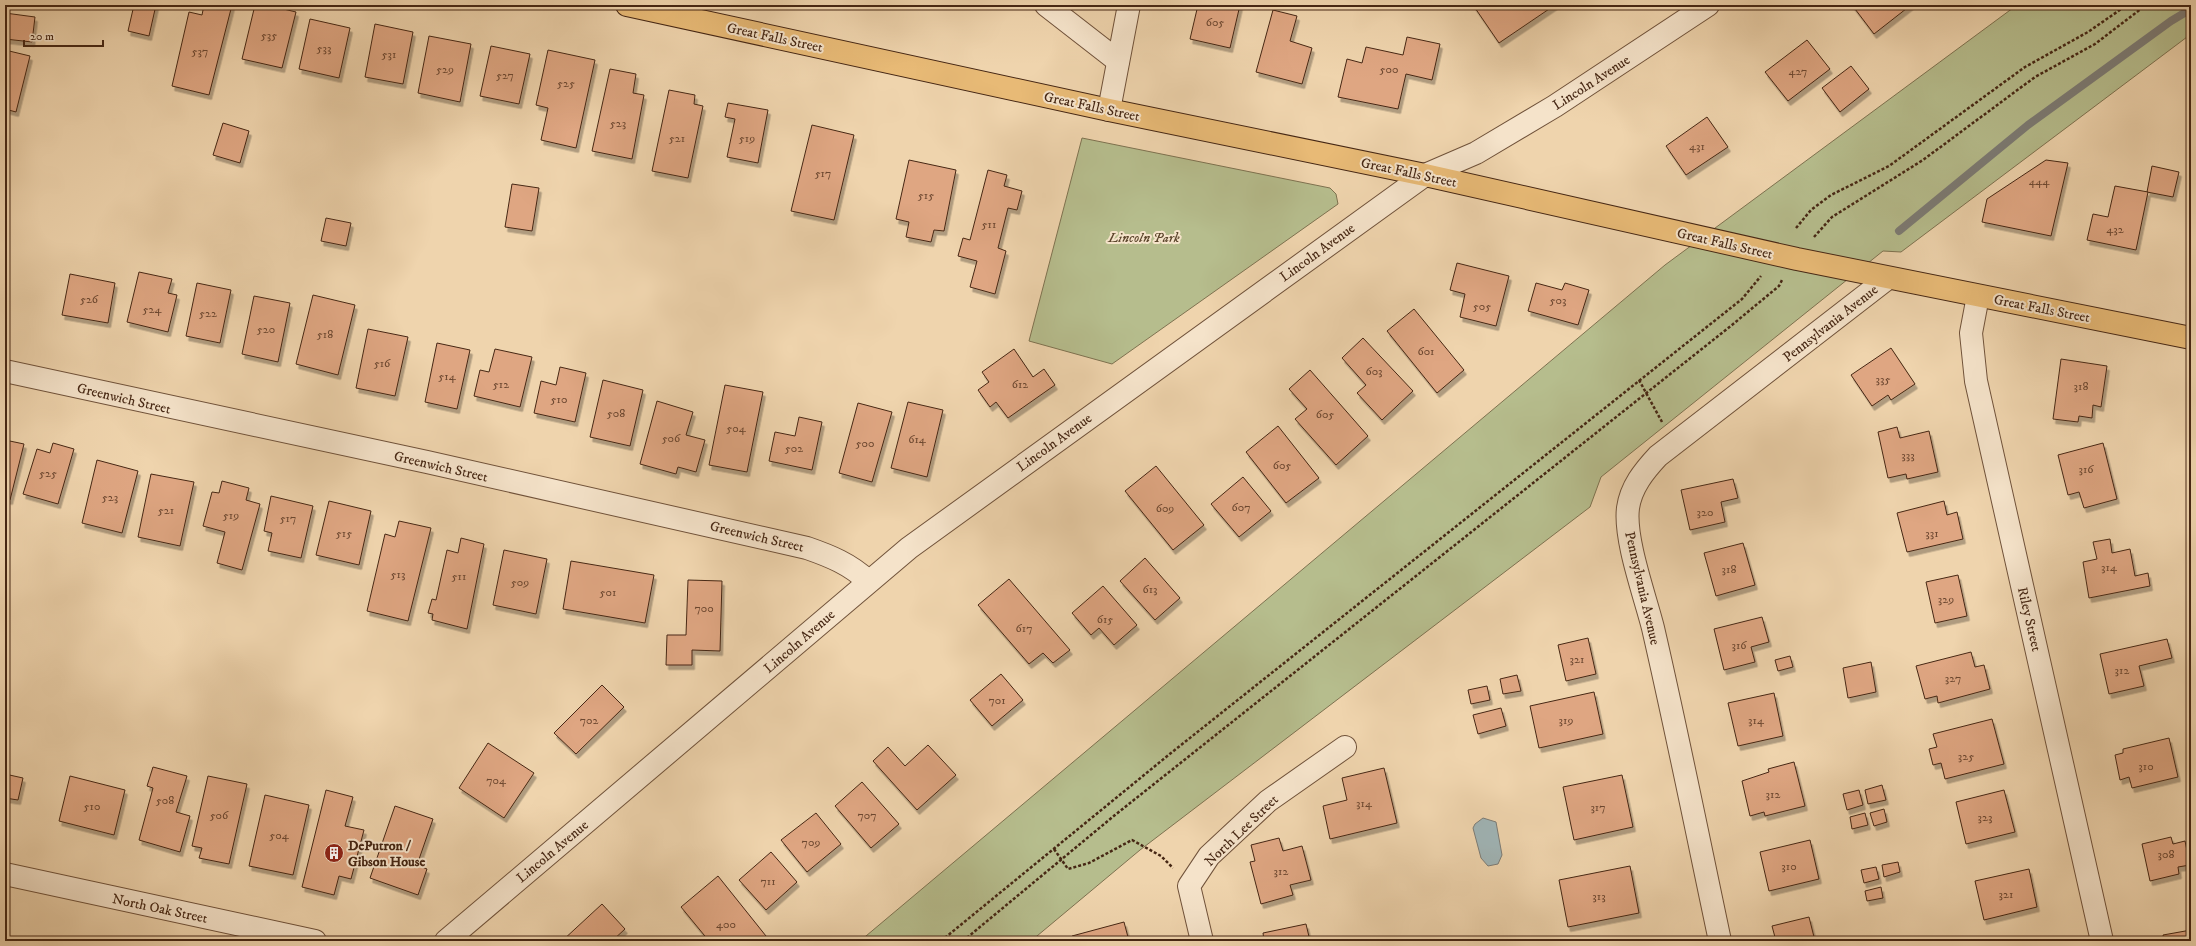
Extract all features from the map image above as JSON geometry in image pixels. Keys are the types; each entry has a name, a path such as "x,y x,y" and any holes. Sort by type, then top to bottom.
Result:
{"main road":[{"name":"Great Falls Street","path":"627,5 679,10 1109,110 1425,175 1888,278 2191,338"}],"street":[{"path":"1046,5 1118,61"},
{"path":"1109,110 1130,5"},
{"name":"Lincoln Avenue","path":"446,941 868,581 909,548 998,482 1425,175 1476,152 1555,106 1708,5"},
{"name":"Pennsylvania Avenue","path":"1720,941 1653,629 1628,530 1628,507 1635,485 1648,466 1674,444 1888,278"},
{"name":"Riley Street","path":"1978,296 1971,333 1976,381 2102,941"},
{"name":"Greenwich Street","path":"5,371 420,460 792,544 816,551 843,562 856,569 868,581"},
{"name":"North Lee Street","path":"1189,886 1209,856 1268,801 1345,747"},
{"name":"North Oak Street","path":"5,874 315,941"},
{"path":"1189,886 1202,941"}],"path":[{"path":"1796,228 1811,210 1831,195 1890,166 2025,67 2088,32 2126,5"},
{"path":"963,941 1061,860 1779,286 1797,258 1832,216 1923,160 2035,77 2095,44 2146,5"},
{"path":"941,941 1184,743 1639,380 1742,300 1762,274"},
{"path":"1639,380 1674,444"},
{"path":"1054,849 1068,869 1089,863 1132,840 1161,856 1189,886"}],"green space":[{"path":"2017,5 2191,5 2191,34 1901,252 1883,251 1601,477 1590,507 1140,850 1031,941 860,941 1665,265"},
{"name":"Lincoln Park","path":"1082,138 1330,188 1336,194 1338,204 1112,364 1029,341"}],"shaded area":[{"path":"1483,818 1496,822 1502,855 1498,864 1488,866 1481,858 1473,828 1475,824"}],"building":[{"path":"134,5 156,5 149,36 128,31"},
{"path":"204,5 232,5 209,95 172,86 189,12 202,15"},
{"path":"255,5 267,5 296,12 282,68 242,59"},
{"path":"1198,5 1240,5 1230,48 1190,39"},
{"path":"1473,5 1555,5 1499,43"},
{"path":"1852,5 1911,5 1874,34"},
{"path":"1273,10 1297,16 1290,41 1312,48 1302,84 1256,72"},
{"path":"5,13 35,17 32,42 5,39"},
{"path":"310,19 350,28 339,78 299,69"},
{"path":"375,24 413,32 403,84 365,77"},
{"path":"429,36 471,44 460,102 418,93"},
{"path":"1407,37 1440,44 1432,80 1406,74 1398,109 1338,97 1347,59 1362,63 1366,47 1403,55"},
{"path":"1807,40 1830,69 1788,101 1765,72"},
{"path":"491,46 530,54 519,104 480,96"},
{"path":"5,50 30,56 16,112 5,109"},
{"path":"548,50 595,60 576,148 541,140 548,108 536,105"},
{"path":"1851,66 1869,89 1840,112 1822,88"},
{"path":"610,69 636,74 633,93 644,95 632,159 592,151"},
{"path":"669,90 695,95 694,104 703,106 688,178 652,171"},
{"path":"728,103 768,110 758,163 727,157 735,119 725,117"},
{"path":"1707,117 1728,147 1686,175 1666,146"},
{"path":"223,123 249,131 240,163 213,155"},
{"path":"812,125 854,135 834,220 791,211"},
{"path":"909,160 956,170 944,231 934,230 931,242 906,237 909,222 896,219"},
{"path":"2046,160 2068,163 2051,236 1982,222 1987,199"},
{"path":"2152,166 2179,172 2173,197 2147,192"},
{"path":"988,170 1007,175 1004,186 1022,191 1017,210 1008,208 998,248 1006,251 995,294 970,287 977,261 958,256 963,238 970,240"},
{"path":"512,184 539,188 532,231 505,227"},
{"path":"2115,186 2148,192 2136,250 2087,240 2093,214 2108,217"},
{"path":"326,218 351,223 346,246 321,241"},
{"path":"1457,263 1509,276 1496,326 1460,317 1465,294 1450,290"},
{"path":"139,272 172,279 168,293 177,295 168,332 127,322"},
{"path":"70,274 115,283 108,323 62,315"},
{"path":"197,283 231,290 220,343 186,336"},
{"path":"1536,283 1562,290 1565,283 1589,290 1578,325 1528,311"},
{"path":"313,295 355,305 338,375 296,364"},
{"path":"254,296 290,303 278,362 242,354"},
{"path":"1414,309 1464,370 1437,393 1387,331"},
{"path":"368,329 408,337 395,396 356,388"},
{"path":"1363,338 1413,391 1382,420 1357,393 1366,385 1342,358"},
{"path":"437,343 470,350 457,409 425,402"},
{"path":"1891,348 1915,384 1891,400 1888,395 1872,406 1851,375"},
{"path":"495,349 532,357 520,407 474,396 480,370 489,372"},
{"path":"1014,349 1033,377 1044,369 1055,385 1008,418 996,402 990,407 978,390 989,382 982,372"},
{"path":"2061,359 2107,366 2101,407 2093,405 2092,418 2079,416 2078,422 2053,419"},
{"path":"560,367 586,373 575,422 534,413 541,381 556,385"},
{"path":"1310,370 1368,436 1336,465 1295,419 1307,409 1289,389"},
{"path":"603,380 643,390 630,446 590,437"},
{"path":"725,385 763,392 747,472 709,465"},
{"path":"657,401 693,412 686,435 705,440 696,472 678,467 676,474 640,464"},
{"path":"908,402 943,410 927,477 891,468"},
{"path":"858,403 892,412 872,482 839,473"},
{"path":"799,417 822,422 812,470 769,461 775,432 795,436"},
{"path":"1278,426 1319,478 1286,503 1246,452"},
{"path":"1897,427 1900,438 1929,431 1938,472 1907,479 1906,474 1888,478 1878,432"},
{"path":"5,440 24,444 10,500 5,499"},
{"path":"53,443 74,449 58,504 23,494 37,449 50,453"},
{"path":"2103,443 2117,499 2084,508 2079,492 2068,495 2058,455"},
{"path":"97,460 138,471 122,533 82,523"},
{"path":"1156,466 1204,525 1173,550 1125,491"},
{"path":"151,474 194,482 180,546 138,537"},
{"path":"1243,477 1271,511 1239,537 1211,504"},
{"path":"1733,479 1738,498 1721,502 1725,522 1690,530 1681,490"},
{"path":"222,481 249,488 246,500 260,504 242,570 217,563 225,532 203,526 212,492 219,493"},
{"path":"271,496 313,506 301,558 268,551 272,533 264,531"},
{"path":"329,501 371,511 359,565 316,555"},
{"path":"1944,501 1947,515 1957,512 1963,539 1907,552 1897,513"},
{"path":"399,521 431,528 408,621 367,611 385,534 395,537"},
{"path":"461,538 484,544 467,629 432,620 433,614 428,613 432,599 436,600 447,550 458,553"},
{"path":"2110,539 2112,553 2130,549 2135,576 2148,573 2150,586 2089,598 2083,562 2097,559 2093,542"},
{"path":"1743,543 1755,585 1716,596 1704,553"},
{"path":"504,550 547,559 536,614 493,605"},
{"path":"1145,558 1180,598 1155,620 1120,581"},
{"path":"571,561 654,575 645,623 563,609"},
{"path":"1958,575 1967,616 1935,623 1926,582"},
{"path":"1009,579 1070,650 1053,663 1043,653 1029,664 978,605"},
{"path":"688,580 722,581 720,651 692,650 692,665 666,665 667,635 686,635"},
{"path":"1103,586 1137,625 1114,645 1099,628 1091,635 1072,613"},
{"path":"1762,617 1769,642 1751,647 1755,662 1724,670 1714,629"},
{"path":"1588,638 1596,674 1566,681 1558,645"},
{"path":"2167,639 2172,658 2139,666 2144,686 2109,694 2100,654"},
{"path":"1971,652 1975,667 1984,665 1990,689 1938,703 1937,696 1925,699 1916,666"},
{"path":"1790,656 1793,667 1778,671 1775,660"},
{"path":"1871,662 1876,692 1848,698 1843,668"},
{"path":"1001,674 1023,700 992,726 970,700"},
{"path":"1517,675 1521,691 1503,694 1500,679"},
{"path":"602,685 624,707 576,754 554,733"},
{"path":"1487,686 1490,700 1471,704 1468,690"},
{"path":"1594,692 1603,734 1539,748 1530,706"},
{"path":"1774,693 1783,736 1738,746 1728,703"},
{"path":"1501,708 1506,726 1478,734 1473,715"},
{"path":"1992,719 2004,764 1945,779 1941,763 1933,765 1929,749 1937,747 1933,734"},
{"path":"2169,738 2178,777 2132,788 2129,777 2120,780 2115,755 2123,753 2123,749"},
{"path":"488,743 534,773 504,818 459,788"},
{"path":"928,745 956,775 917,810 873,761 888,747 905,766"},
{"path":"1794,762 1805,806 1765,816 1764,812 1750,816 1742,781 1769,772 1768,769"},
{"path":"153,767 187,776 176,812 190,816 180,852 139,840 153,788 147,786"},
{"path":"1384,768 1397,823 1330,839 1323,806 1347,800 1342,778"},
{"path":"5,774 23,778 18,800 5,798"},
{"path":"1622,775 1633,827 1574,840 1563,787"},
{"path":"70,776 125,790 114,835 59,821"},
{"path":"208,776 247,784 229,864 199,858 202,848 192,846"},
{"path":"862,782 899,824 871,848 835,806"},
{"path":"1882,785 1886,800 1868,804 1865,790"},
{"name":"DePutron / Gibson House","path":"326,790 353,797 345,826 364,830 351,879 339,876 334,895 302,887"},
{"path":"1859,790 1863,805 1847,810 1843,794"},
{"path":"2004,790 2015,832 1966,844 1956,802"},
{"path":"265,795 309,805 293,875 249,866"},
{"path":"395,806 433,819 417,865 427,869 418,895 370,878"},
{"path":"1884,809 1887,822 1874,826 1870,813"},
{"path":"816,813 841,844 807,872 781,840"},
{"path":"1865,813 1868,825 1852,829 1850,817"},
{"path":"2171,837 2173,844 2185,841 2190,865 2178,867 2179,874 2150,881 2142,844"},
{"path":"1279,838 1283,851 1302,846 1311,880 1290,885 1293,895 1261,904 1250,862 1255,861 1251,845"},
{"path":"1810,840 1819,879 1769,891 1760,852"},
{"path":"771,852 797,882 766,910 739,880"},
{"path":"1898,862 1900,872 1884,877 1882,865"},
{"path":"1630,866 1639,913 1568,927 1559,880"},
{"path":"1876,867 1879,879 1864,883 1861,870"},
{"path":"2029,869 2037,907 1984,920 1975,881"},
{"path":"718,876 770,941 709,941 681,907"},
{"path":"1881,887 1883,898 1867,901 1865,891"},
{"path":"602,904 625,929 612,941 562,941"},
{"path":"1809,917 1815,941 1776,941 1772,926"},
{"path":"1124,922 1129,941 1073,941 1072,936"},
{"path":"1306,924 1310,941 1264,941 1263,933"},
{"path":"2191,930 2191,941 2164,941 2163,935"},
{"path":"1645,937 1646,941 1626,941"}],"waterway":[{"path":"1899,231 2028,125 2171,21 2191,9"}],"place":[{"name":"DePutron / Gibson House","path":"334,853"}]}
